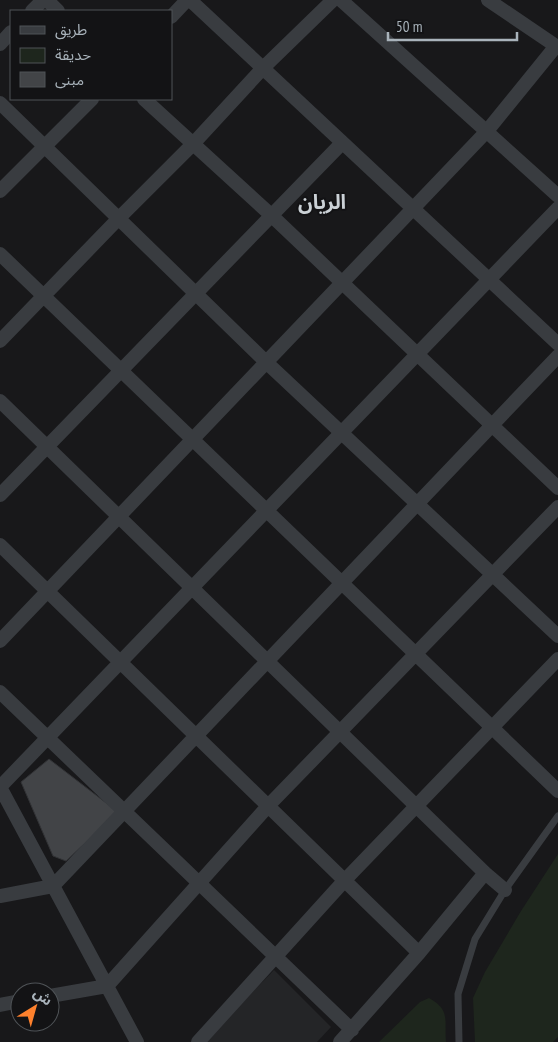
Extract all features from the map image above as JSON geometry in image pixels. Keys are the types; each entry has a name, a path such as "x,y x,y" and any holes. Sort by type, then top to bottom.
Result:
{"street":[{"path":"33,10 43,0"},
{"path":"47,0 57,10"},
{"path":"172,16 189,0 558,344"},
{"path":"0,341 192,145 263,68 333,0"},
{"path":"341,0 558,196"},
{"path":"0,642 487,131 557,46 488,0"},
{"path":"0,44 10,33"},
{"path":"0,191 91,100"},
{"path":"145,100 192,145 271,215 558,488"},
{"path":"0,103 266,362 558,636"},
{"path":"0,495 342,142"},
{"path":"137,1042 0,787 558,208"},
{"path":"0,254 558,791"},
{"path":"0,896 53,886 558,356"},
{"path":"0,402 340,733 505,890"},
{"path":"60,994 107,986 268,806 558,507"},
{"path":"0,545 419,952"},
{"path":"198,1042 344,880 558,659"},
{"path":"0,692 352,1030"},
{"path":"340,1042 485,873"}],"lane":[{"path":"459,1042 458,994 475,939 505,890 558,816"}],"shaded area":[{"path":"274,970 331,1027 317,1042 204,1042"}],"green space":[{"path":"558,854 558,1037 553,1042 475,1042 473,998 485,972 521,911"},
{"path":"429,998 436,1002 444,1012 446,1042 379,1042 420,1002"}],"building":[{"path":"49,759 118,812 66,861 53,856 21,782"}],"district":[{"name":"الريان","path":"322,202"}]}
